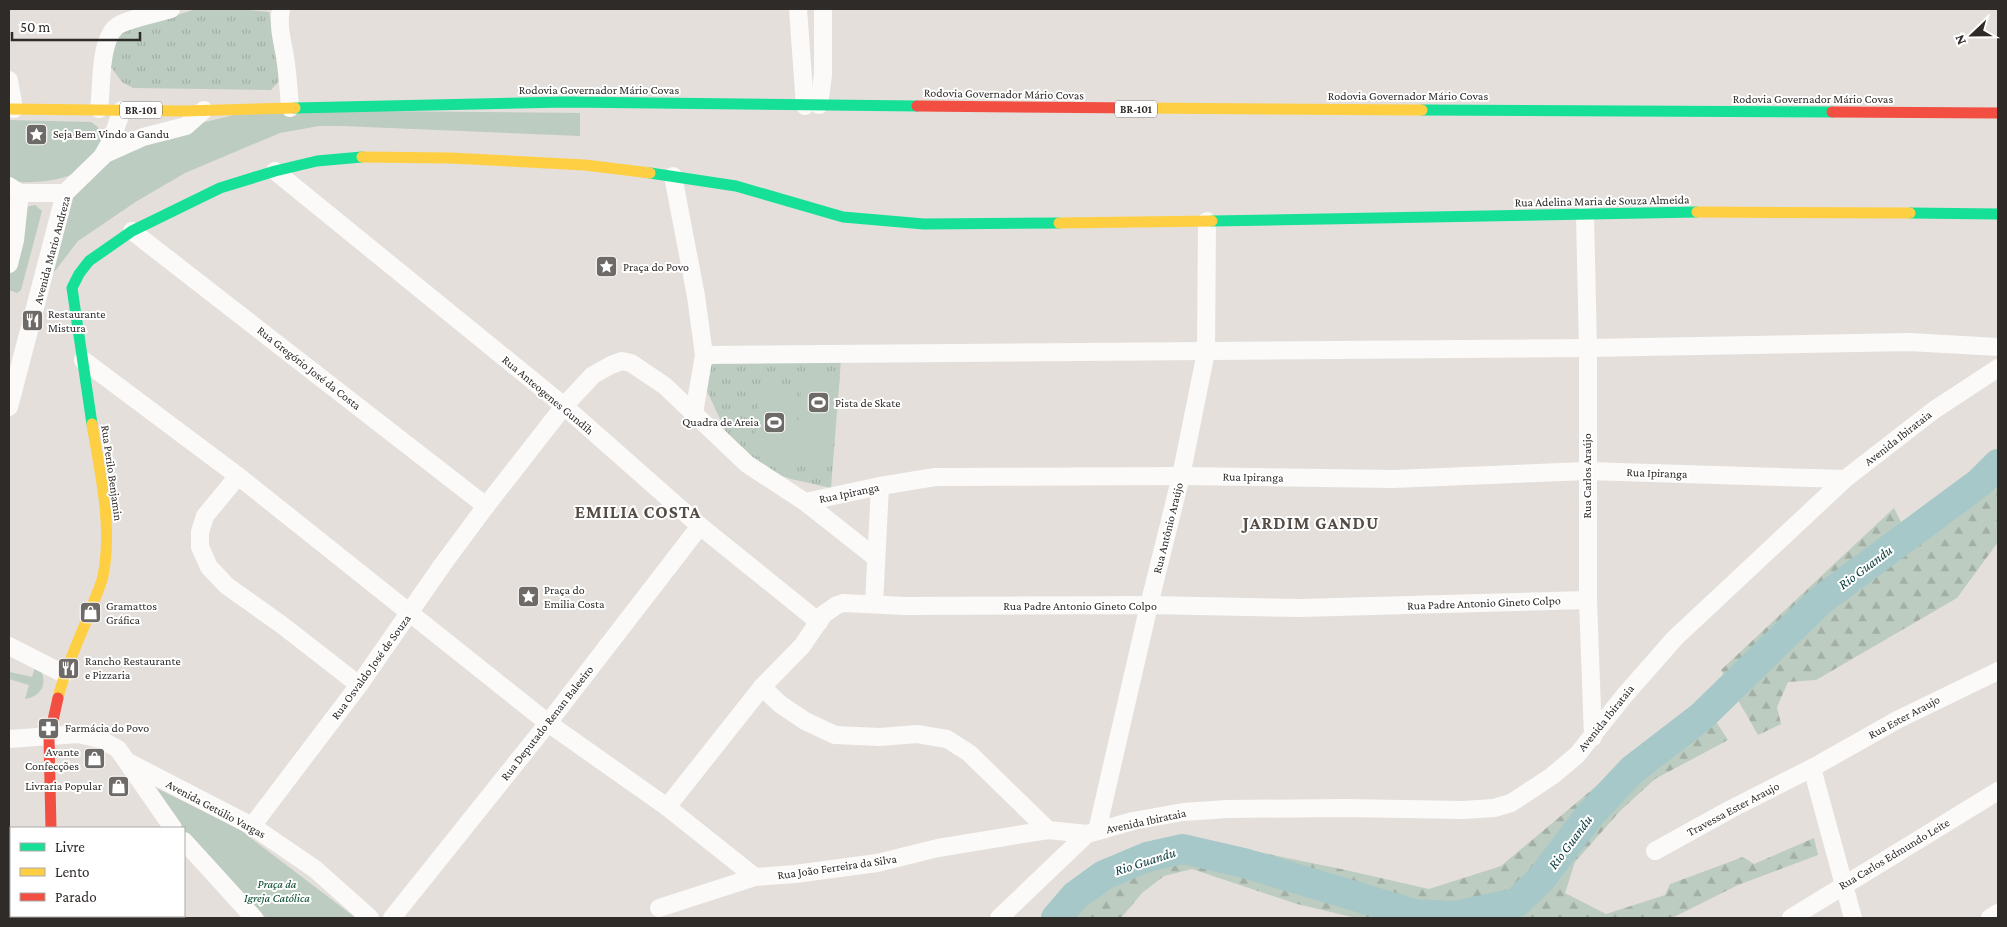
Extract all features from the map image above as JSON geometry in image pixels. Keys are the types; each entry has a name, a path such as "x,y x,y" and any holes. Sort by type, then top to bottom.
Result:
{"main road":[{"name":"Rodovia Governador Mário Covas","path":"11,109 204,110 566,102 812,106 1998,114"},
{"name":"Rua Adelina Maria de Souza Almeida","path":"132,231 220,188 274,171 316,161 368,156 585,165 736,186 842,217 924,224 1585,215 1670,212 1998,214"},
{"path":"72,288 79,274 89,261 132,231"},
{"name":"Rua Perilo Benjamin","path":"51,827 49,738 64,674 88,618 103,577 106,560 104,502 72,288"}],"street":[{"path":"99,109 104,55 109,37 116,26 171,9"},
{"path":"281,9 280,25 290,108"},
{"path":"798,9 812,106"},
{"path":"812,106 823,75 823,9"},
{"path":"9,80 11,109"},
{"path":"102,157 111,141 122,110"},
{"name":"Avenida Mario Andreza","path":"9,407 13,375 40,289 65,193 102,157 143,137 186,126 204,110"},
{"name":"Rua Anteogenes Gundih","path":"274,171 564,406 700,526 818,622"},
{"path":"673,176 696,296 704,355 694,413"},
{"path":"9,264 15,240 14,189 65,193"},
{"name":"Rua Carlos Araújo","path":"1585,215 1588,348 1588,600 1593,736"},
{"name":"Rua Antônio Araújo","path":"1092,833 1181,476 1206,352 1207,221"},
{"name":"Rua Gregório José da Costa","path":"132,231 486,506"},
{"path":"40,289 72,288"},
{"path":"704,355 1588,348 1909,342 1998,347"},
{"path":"84,360 238,476 548,723 667,807 756,877"},
{"name":"Rua Ipiranga","path":"564,406 594,375 622,361 631,363 665,386 747,464 806,502 880,486 935,477 1181,476 1393,479 1587,471 1845,479"},
{"name":"Avenida Ibirataia","path":"999,918 1092,833 1133,822 1183,812 1295,808 1463,810 1494,808 1511,803 1552,776 1577,755 1624,696 1675,638 1845,479 1934,410 1998,368"},
{"name":"Rua Osvaldo José de Souza","path":"252,826 359,686 443,564 486,506 564,406"},
{"path":"238,476 205,516 200,532 200,547 209,567 228,586 282,625 359,686"},
{"path":"874,604 880,486"},
{"path":"806,502 876,558"},
{"name":"Rua Deputado Renan Baleeiro","path":"392,918 548,723 700,526"},
{"name":"Rua Padre Antonio Gineto Colpo","path":"667,807 762,687 802,646 824,614 843,603 905,606 1300,608 1588,600"},
{"path":"9,646 64,674"},
{"name":"Rua Ester Araujo","path":"1812,768 1897,720 1998,671"},
{"path":"762,687 780,704 835,735 880,738 917,734 947,739 969,752 1048,830"},
{"path":"9,739 49,738 78,734 100,739 118,749 172,827"},
{"name":"Avenida Getúlio Vargas","path":"128,762 252,826 315,869 370,918"},
{"path":"1812,768 1853,918"},
{"name":"Travessa Ester Araujo","path":"1655,851 1731,809 1812,768"},
{"name":"Rua Carlos Edmundo Leite","path":"1791,918 1998,791"},
{"name":"Rua João Ferreira da Silva","path":"659,908 756,877 795,874 877,863 938,848 1048,830 1092,833"},
{"path":"185,842 254,918"},
{"path":"1990,918 1998,913"}],"green space":[{"path":"196,9 237,9 269,12 279,62 279,81 271,90 133,88 122,82 111,67 108,56 118,35 131,24 174,16"},
{"path":"254,110 580,113 580,136 342,126 319,126 280,133 185,173 137,201 78,241 51,274 73,194 93,165 189,126"},
{"path":"9,120 91,122 98,127 102,146 83,169 74,174 53,180 11,182 9,181"},
{"path":"35,205 42,211 21,290 17,293 9,290 9,266 26,207"},
{"path":"716,356 841,359 831,488 791,479 761,469 733,447 707,391 708,370"},
{"name":"Pista de Skate","path":"803,372 840,376 831,465 794,461"},
{"name":"Quadra de Areia","path":"761,386 796,388 790,460 753,456"},
{"path":"1998,464 1998,542 1957,598 1816,680 1788,682 1777,707 1781,724 1758,735 1721,670 1894,508 1908,536 1979,483"},
{"path":"36,664 43,675 43,686 37,694 25,699 29,685 9,679 10,672 32,677"},
{"path":"1702,700 1728,740 1655,779 1621,810 1575,862 1565,893 1606,914 1665,895 1670,884 1743,857 1754,864 1814,838 1818,855 1738,885 1672,918 1356,918 1297,904 1192,869 1164,876 1142,893 1121,918 1045,918 1079,882 1117,859 1185,837 1429,889 1501,866 1656,736"},
{"name":"Praça da Igreja Católica","path":"128,774 239,829 356,918 266,918 185,833 185,827 180,827"}],"waterway":[{"name":"Rio Guandu","path":"1056,918 1075,896 1104,875 1147,857 1183,849 1244,863 1415,914 1456,916 1516,903 1541,879 1588,817 1632,770 1701,717 1821,600 1979,483 1998,464"}],"traffic: fast":[{"path":"295,108 565,102 917,106"},
{"path":"1422,110 1832,112"},
{"path":"92,424 72,288 79,274 89,261 132,231 220,188 275,171 317,161 362,157"},
{"path":"650,173 736,186 843,217 924,224 1059,223"},
{"path":"1212,221 1697,212"},
{"path":"1910,213 1998,214"}],"traffic: slow":[{"path":"9,109 184,111 295,108"},
{"path":"1140,108 1422,110"},
{"path":"362,157 450,158 585,165 650,173"},
{"path":"1697,212 1910,213"},
{"path":"1059,223 1212,221"},
{"path":"58,698 69,662 101,583 106,557 107,538 102,480 92,424"}],"traffic: jam":[{"path":"917,106 1140,108"},
{"path":"1832,112 1998,113"},
{"path":"51,827 49,738 58,698"}],"place":[{"name":"Seja Bem Vindo a Gandu","path":"37,134"},
{"name":"Praça do Povo","path":"607,267"},
{"name":"Restaurante Mistura","path":"32,321"},
{"name":"Pista de Skate","path":"819,403"},
{"name":"Quadra de Areia","path":"775,422"},
{"name":"Praça do Emilia Costa","path":"528,597"},
{"name":"Gramattos Gráfica","path":"90,613"},
{"name":"Rancho Restaurante e Pizzaria","path":"69,668"},
{"name":"Farmácia do Povo","path":"49,728"},
{"name":"Avante Confecções","path":"95,759"},
{"name":"Livraria Popular","path":"118,786"}],"district":[{"name":"EMILIA COSTA","path":"638,512"},
{"name":"JARDIM GANDU","path":"1311,523"}]}
